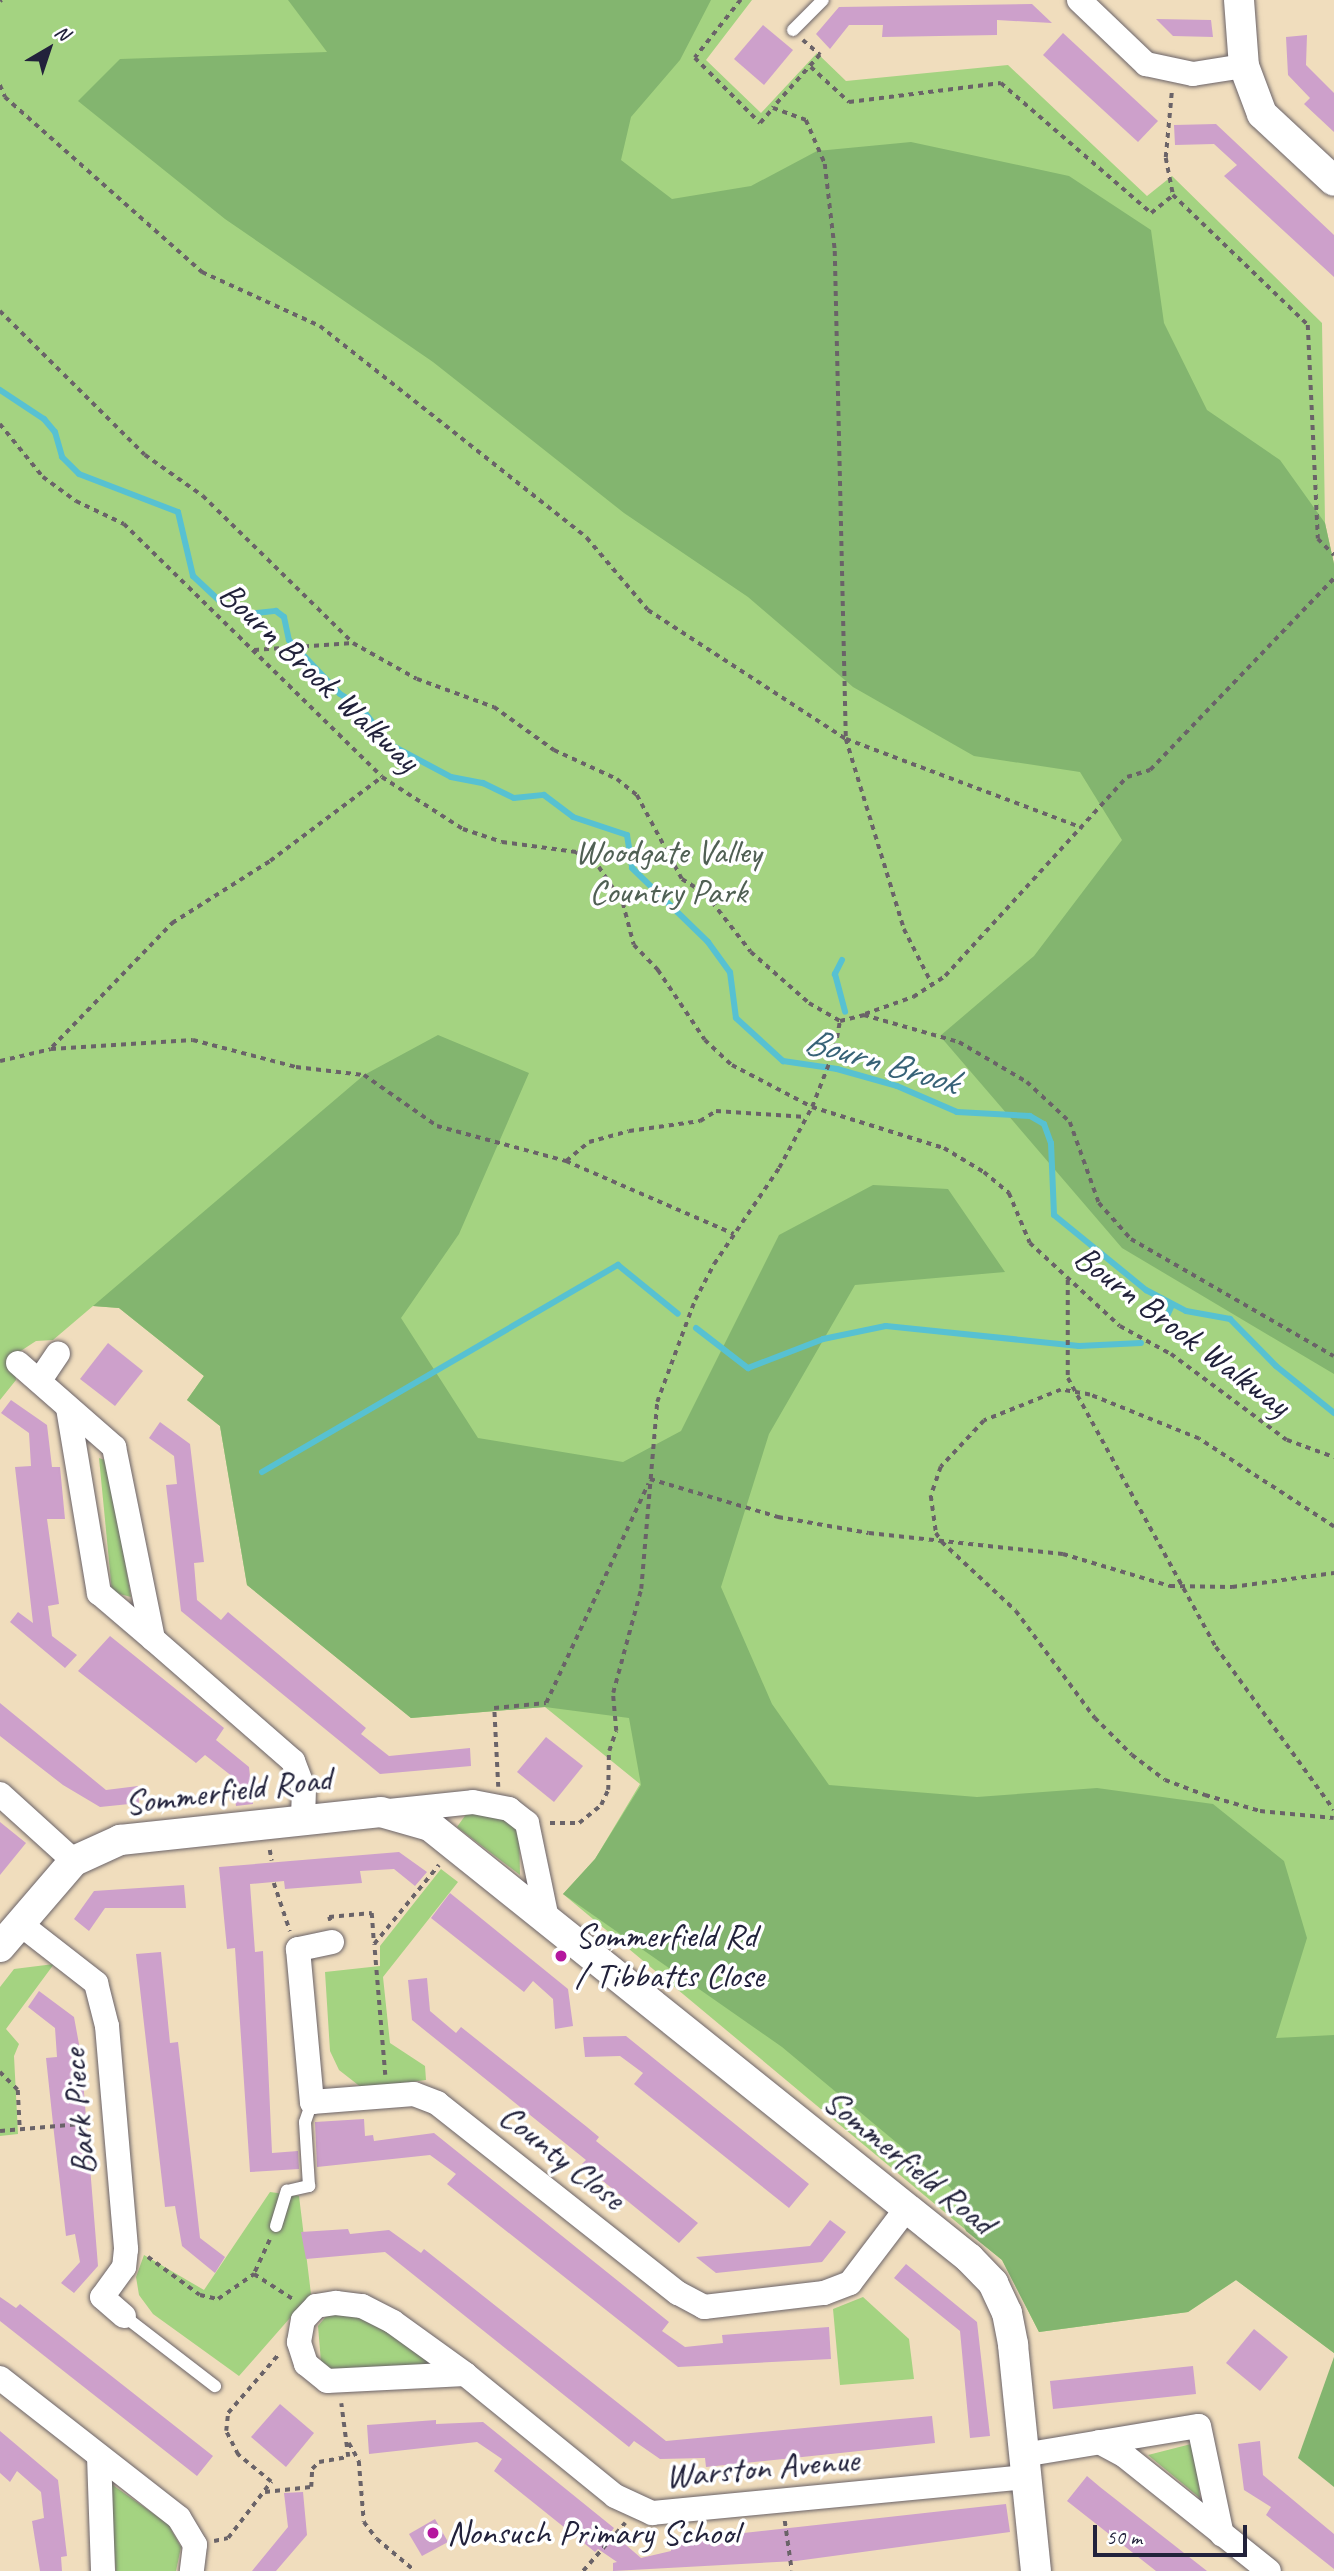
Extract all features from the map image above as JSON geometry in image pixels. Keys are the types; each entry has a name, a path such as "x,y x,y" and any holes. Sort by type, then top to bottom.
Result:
{"street":[{"path":"1079,0 1146,64 1193,74 1244,66"},
{"path":"1239,0 1244,66 1262,114 1334,181"},
{"path":"40,1380 58,1353"},
{"path":"18,1363 114,1447 153,1639"},
{"path":"68,1408 99,1593 293,1761 304,1789 303,1821"},
{"path":"0,1794 74,1861"},
{"path":"495,1803 527,1823 547,1919"},
{"name":"Sommerfield Road","path":"0,1947 74,1861 120,1840 381,1812 495,1803"},
{"name":"Sommerfield Road","path":"381,1812 430,1826 969,2258 993,2283 1007,2313 1036,2571"},
{"name":"Bark Piece","path":"19,1923 96,1983 107,2026 126,2249 124,2267 102,2297 124,2316"},
{"path":"312,2102 298,1949 332,1942"},
{"name":"County Close","path":"312,2102 414,2094 437,2102 678,2293 704,2307 824,2293 850,2283 907,2208"},
{"name":"Warston Avenue","path":"316,2306 336,2302 362,2306 393,2322 466,2374 615,2496 652,2513 786,2502 1025,2466 1099,2442 1199,2426 1222,2535"},
{"path":"316,2306 303,2320 299,2342 306,2364 327,2381 466,2374"},
{"path":"0,2378 179,2518 195,2545 192,2571"},
{"path":"1099,2442 1125,2456 1269,2571"},
{"path":"99,2456 103,2571"}],"lane":[{"path":"793,30 822,0"},
{"path":"276,2226 287,2191 309,2186 305,2122 312,2102"},
{"path":"124,2316 215,2386"}],"path":[{"path":"741,0 695,58 761,123 820,55 793,30"},
{"path":"811,66 849,102 1001,83 1150,213 1173,195"},
{"path":"1174,70 1166,158 1173,195 1308,325 1318,539 1334,555"},
{"path":"0,85 5,97 202,272 320,326 587,538 648,610 846,739 1083,828"},
{"path":"774,108 806,120 825,164 835,251 846,739 904,929 932,984"},
{"path":"0,311 145,455 203,496 353,643 417,679 494,707 554,750 617,779 637,795 682,879 706,894 751,953 808,1003 840,1021 913,997 945,976 1127,777 1150,770 1334,578"},
{"name":"Bourn Brook Walkway","path":"0,424 43,477 76,501 124,524 382,777 463,829 502,842 576,852 599,867 623,903 634,945 658,970 705,1040 732,1065 812,1107 944,1148 984,1172 1009,1193 1030,1242 1120,1326 1171,1354 1287,1440 1334,1457"},
{"path":"253,650 353,643"},
{"path":"51,1049 172,923 270,861 382,777"},
{"path":"864,1014 959,1042 1027,1082 1070,1122 1099,1203 1131,1239 1334,1356"},
{"path":"527,1823 579,1823 601,1805 608,1790 609,1751 616,1731 613,1693 641,1589 657,1402 695,1300 734,1234 779,1168 812,1107 835,1048 840,1021"},
{"path":"0,1061 51,1049 193,1040 296,1067 364,1075 436,1126 566,1161 617,1187 734,1234"},
{"path":"566,1161 589,1142 629,1131 700,1121 716,1111 806,1117"},
{"path":"1068,1280 1068,1378 1122,1470 1180,1586 1216,1647 1334,1810"},
{"path":"1334,1527 1199,1439 1076,1393 1061,1390 984,1421 961,1440 940,1467 931,1496 936,1533 942,1542 1016,1611 1095,1718 1132,1755 1165,1780 1260,1811 1334,1818"},
{"path":"650,1479 778,1517 942,1542 1063,1554 1151,1582 1180,1586 1232,1587 1334,1573"},
{"path":"495,1803 500,1777 494,1708 546,1703 650,1479"},
{"path":"374,1944 455,1846"},
{"path":"274,1882 298,1949"},
{"path":"332,1942 329,1917 372,1913 386,2095"},
{"path":"0,2072 18,2090 20,2130"},
{"path":"0,2132 115,2120"},
{"path":"126,2249 154,2260 200,2295 218,2299 254,2274 276,2226"},
{"path":"254,2274 290,2298 316,2306"},
{"path":"195,2545 228,2538 271,2482 238,2455 226,2431 228,2413 270,2359 299,2342"},
{"path":"265,2492 311,2487 312,2469 319,2462 348,2457 348,2441 340,2399 348,2382"},
{"path":"348,2441 359,2461 364,2522 377,2539 414,2570"},
{"path":"786,2502 792,2571"},
{"path":"583,2571 638,2508"}],"green space":[{"name":"Woodgate Valley Country Park","path":"0,0 752,0 706,60 761,113 817,53 846,81 1008,65 1147,196 1172,176 1322,323 1325,523 1334,564 1334,2353 1236,2280 1188,2312 1039,2332 1002,2260 563,1894 595,1859 640,1784 545,1707 411,1718 247,1585 220,1426 187,1400 204,1376 119,1308 93,1306 53,1340 36,1341 13,1356 16,1380 0,1400"},
{"path":"288,0 711,0 680,60 631,117 621,160 672,199 751,186 817,151 911,142 1069,176 1151,230 1164,323 1207,410 1280,460 1325,523 1334,564 1334,1374 1122,1248 940,1036 1034,956 1122,840 1080,772 974,756 853,687 748,597 624,513 433,362 225,219 78,101 120,59 327,52"},
{"path":"438,1035 529,1073 459,1234 401,1318 478,1438 623,1462 681,1431 779,1235 873,1185 948,1189 1005,1272 855,1285 769,1434 721,1587 772,1704 829,1785 977,1797 1097,1788 1213,1804 1284,1861 1307,1938 1276,2038 1334,2035 1334,2353 1236,2280 1188,2312 1039,2332 1002,2260 966,2231 951,2188 782,2047 563,1894 595,1859 641,1785 629,1718 545,1707 411,1718 247,1585 220,1426 187,1400 204,1376 119,1308 93,1306 364,1075"},
{"path":"99,1458 108,1461 131,1597 112,1592"},
{"path":"472,1806 499,1811 519,1830 520,1875 457,1827"},
{"path":"441,1869 458,1882 383,1977 390,2043 425,2066 426,2080 362,2088 339,2070 330,2051 325,1972 380,1966 380,1946"},
{"path":"54,1964 6,2029 19,2044 14,2056 18,2134 0,2136 0,1987 14,1969"},
{"path":"270,2192 299,2196 311,2294 239,2376 153,2314 139,2295 136,2277 144,2255 204,2290"},
{"path":"863,2297 909,2339 914,2379 840,2385 833,2309"},
{"path":"360,2309 439,2370 335,2372 321,2362 318,2326 328,2314"},
{"path":"1334,2357 1334,2487 1298,2458"},
{"path":"1195,2443 1200,2498 1148,2455"},
{"path":"107,2481 168,2524 181,2547 176,2571 116,2571"}],"building":[{"path":"1032,4 1052,23 997,20 997,35 882,37 883,25 849,25 830,49 816,34 839,7"},
{"path":"1156,19 1211,20 1213,37 1173,36"},
{"path":"763,25 793,50 764,85 734,59"},
{"path":"1063,33 1158,121 1138,142 1043,55"},
{"path":"1307,35 1306,65 1334,93 1334,132 1304,104 1310,98 1288,75 1286,37"},
{"path":"1216,124 1334,235 1334,277 1224,176 1237,165 1214,144 1175,145 1174,125"},
{"path":"108,1343 143,1371 115,1406 80,1379"},
{"path":"11,1400 47,1425 52,1467 60,1467 65,1519 47,1519 59,1604 48,1606 52,1636 77,1655 65,1668 10,1622 18,1612 33,1623 15,1467 31,1466 29,1433 1,1413"},
{"path":"160,1422 190,1444 204,1562 194,1563 197,1600 221,1620 228,1612 366,1728 361,1734 389,1756 470,1748 471,1766 380,1774 181,1611 166,1485 177,1484 174,1456 149,1438"},
{"path":"110,1636 224,1728 216,1740 249,1767 253,1804 236,1806 233,1777 205,1755 196,1763 78,1671"},
{"path":"0,1703 106,1790 138,1786 139,1803 100,1807 63,1785 0,1736"},
{"path":"546,1737 583,1766 554,1802 517,1772"},
{"path":"0,1822 26,1843 0,1875"},
{"path":"399,1852 427,1872 415,1886 394,1869 360,1871 362,1883 285,1889 284,1881 250,1884 255,1952 263,1951 272,2153 298,2151 299,2169 250,2172 235,1948 227,1949 219,1867"},
{"path":"184,1885 186,1908 105,1908 89,1931 74,1919 94,1891"},
{"path":"450,1893 568,1989 573,2026 555,2029 553,1999 533,1981 524,1992 431,1918"},
{"path":"161,1952 170,2043 178,2042 200,2238 225,2257 215,2273 182,2246 175,2206 165,2207 136,1954"},
{"path":"427,1978 430,2011 456,2033 461,2027 587,2127 599,2137 596,2141 698,2223 679,2243 582,2164 586,2160 412,2020 408,1980"},
{"path":"39,1991 74,2017 81,2055 98,2266 74,2293 61,2283 80,2262 75,2234 66,2236 54,2133 46,2058 57,2057 55,2028 28,2007"},
{"path":"626,2036 809,2184 789,2208 634,2084 643,2073 620,2056 585,2057 583,2037"},
{"path":"364,2119 365,2136 373,2135 374,2141 434,2133 669,2322 662,2331 685,2347 723,2343 722,2335 829,2327 831,2359 678,2367 447,2184 456,2174 430,2155 317,2167 315,2122"},
{"path":"830,2220 846,2232 822,2262 716,2273 696,2257 810,2246"},
{"path":"348,2229 350,2234 389,2230 421,2253 424,2249 666,2441 932,2416 935,2443 706,2467 705,2458 660,2459 634,2441 629,2447 385,2252 306,2259 301,2232"},
{"path":"906,2264 977,2322 990,2436 970,2438 960,2331 894,2278"},
{"path":"0,2297 16,2308 20,2304 213,2456 197,2476 0,2321"},
{"path":"1254,2329 1288,2357 1260,2391 1226,2363"},
{"path":"1193,2366 1196,2394 1053,2409 1050,2381"},
{"path":"280,2404 314,2433 286,2467 251,2437"},
{"path":"436,2420 436,2424 483,2422 614,2528 611,2532 641,2558 671,2551 671,2541 1006,2504 1010,2532 796,2561 613,2571 613,2563 617,2562 598,2549 595,2552 494,2471 502,2459 477,2442 369,2454 367,2425"},
{"path":"0,2431 58,2480 67,2556 61,2557 62,2571 40,2571 32,2521 44,2518 41,2492 17,2471 10,2482 0,2473"},
{"path":"1260,2441 1263,2475 1334,2534 1334,2569 1266,2515 1271,2507 1244,2490 1238,2444"},
{"path":"1087,2476 1207,2571 1156,2571 1067,2501"},
{"path":"303,2492 307,2535 276,2571 252,2571 288,2527 284,2493"},
{"path":"435,2519 448,2542 422,2556 409,2534"}],"waterway":[{"name":"Bourn Brook","path":"0,390 44,419 55,432 62,457 79,474 178,512 193,576 224,605 246,614 276,611 284,617 289,640 340,694 360,706 389,744 451,777 483,783 514,798 544,795 573,817 627,835 632,868 708,942 730,972 736,1018 783,1061 837,1069 897,1086 957,1112 1030,1116 1044,1124 1051,1143 1054,1215 1146,1290 1186,1311 1230,1319 1276,1366 1334,1413"},
{"path":"842,960 835,974 845,1012"},
{"path":"262,1472 618,1265 678,1314"},
{"path":"1166,1318 1172,1305"},
{"path":"696,1328 748,1368 823,1339 886,1326 1079,1346 1141,1343"}],"place":[{"name":"Sommerfield Rd / Tibbatts Close","path":"561,1956"},
{"name":"Nonsuch Primary School","path":"433,2533"}]}
